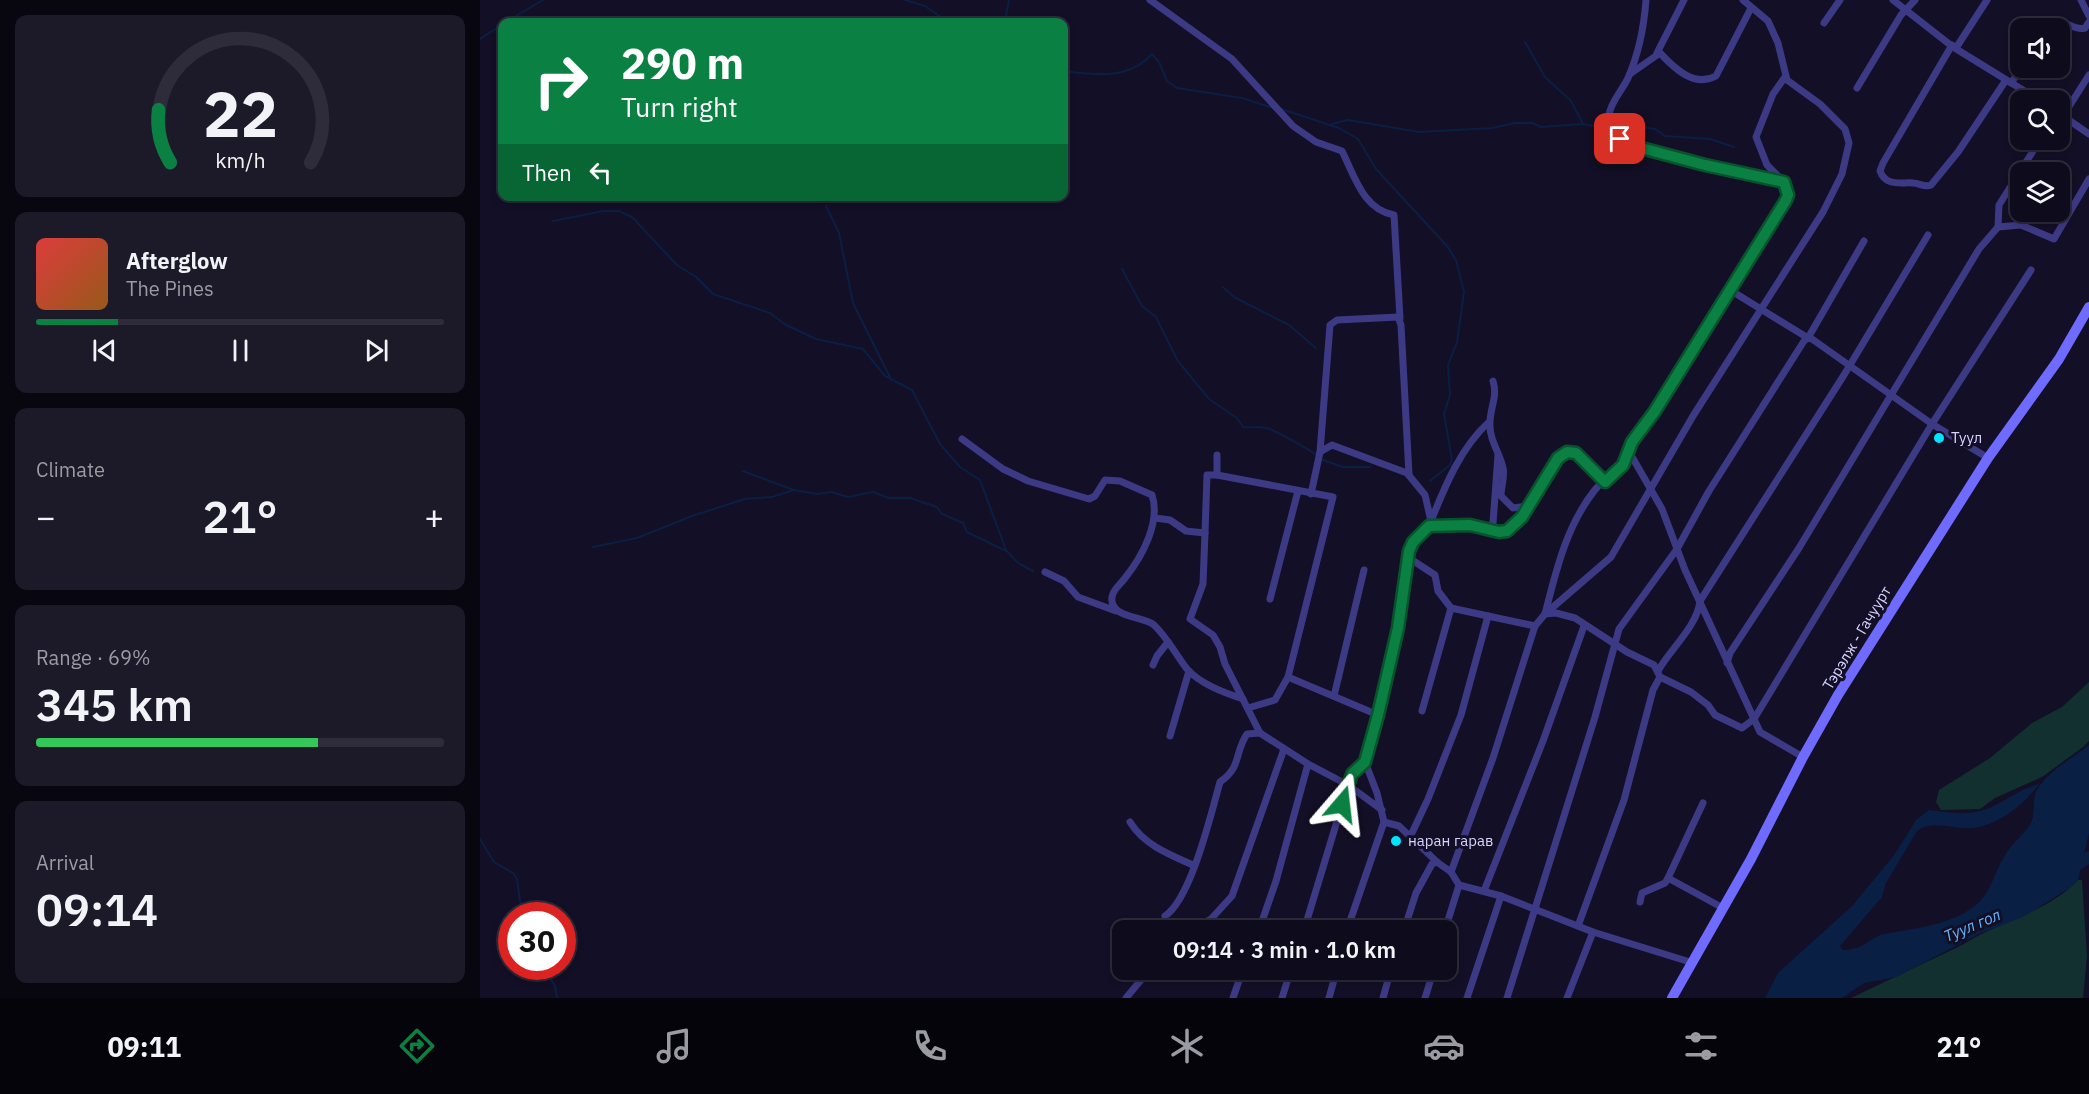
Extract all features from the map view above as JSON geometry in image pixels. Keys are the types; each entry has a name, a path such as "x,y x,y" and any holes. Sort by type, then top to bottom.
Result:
{"main road":[{"name":"Тэрэлж - Гачуурт","path":"1672,998 1690,962 1723,908 1803,757 1904,588 1988,458 2059,359 2089,307"}],"street":[{"path":"1150,0 1232,59 1293,126 1317,142 1342,151 1357,184 1371,204 1381,212 1394,215 1409,475"},
{"path":"1646,0 1640,47 1630,74 1610,112 1610,120 1620,139 1630,145 1705,165 1784,182"},
{"path":"1630,74 1649,62 1657,53 1684,0"},
{"path":"1451,872 1493,758 1535,626 1545,614 1611,557 1651,492 1654,482 1693,416 1823,212 1840,181 1849,143 1845,129 1820,104 1785,77 1778,43 1768,21 1743,0"},
{"path":"1824,23 1840,0"},
{"path":"1893,0 1954,47 2023,90"},
{"path":"1857,88 1906,10 1915,0"},
{"path":"1987,0 1954,47 1883,163 1880,171 1883,177 1902,185 1911,183 1926,187 1931,185 1958,152 2011,78"},
{"path":"2070,24 2080,29 2085,28 2089,17 2080,0"},
{"path":"1657,53 1660,52 1676,69 1691,78 1712,79 1716,76 1751,8"},
{"path":"2070,102 2089,75"},
{"path":"1545,614 1558,563 1570,531 1594,492 1620,470 1632,442 1655,411 1786,200 1788,195 1784,182 1767,165 1756,137 1773,94 1785,77"},
{"path":"2070,121 2089,134"},
{"path":"1727,663 1730,653 1799,548 1979,249 1998,227 1999,205 2034,150"},
{"path":"1998,227 2021,225 2054,239 2089,179"},
{"path":"1578,926 1623,800 1659,674 1699,609 1700,601 1928,235"},
{"path":"1507,998 1595,717 1619,629 1677,549 1745,434 1808,338 1864,241"},
{"path":"1545,614 1569,615 1627,652 1643,658 1659,674 1691,692 1708,705 1715,715 1742,728 1754,719 1932,424 2031,270"},
{"path":"1730,290 1849,363 1932,424 1988,458"},
{"path":"1311,494 1320,452 1330,325 1337,321 1400,318"},
{"path":"1307,920 1347,785 1352,774 1365,762 1398,628 1413,542 1430,523 1448,479 1466,450 1490,422 1495,403 1493,381"},
{"path":"1490,422 1504,475 1500,496 1503,502 1518,510 1528,506"},
{"path":"962,439 1003,469 1028,481 1089,498 1095,496 1105,480 1120,481 1152,495 1156,507 1155,518 1139,558 1114,591 1113,606 1121,613"},
{"path":"1320,452 1332,445 1395,467 1409,475 1425,495 1430,523"},
{"path":"1630,450 1639,473 1662,509 1727,663 1760,732 1803,757"},
{"path":"1430,523 1470,525 1499,532 1507,531 1522,517 1558,458 1567,452 1576,453 1605,482"},
{"path":"1217,455 1217,475"},
{"path":"1486,528 1493,523 1498,455"},
{"path":"1248,708 1275,700 1288,677 1333,497 1208,475 1203,584 1190,619 1213,635 1243,699 1260,733 1308,764 1347,785 1382,810"},
{"path":"1270,599 1298,491"},
{"path":"1155,518 1170,520 1186,531 1205,533"},
{"path":"1409,558 1435,575 1438,591 1451,608 1535,626"},
{"path":"1334,696 1364,570"},
{"path":"1045,572 1064,581 1078,597 1090,603 1153,624 1189,671 1222,692 1243,699"},
{"path":"1422,711 1451,608"},
{"path":"1411,835 1428,799 1461,715 1488,616"},
{"path":"1484,891 1543,741 1584,626"},
{"path":"1153,665 1168,642"},
{"path":"1170,736 1189,671"},
{"path":"1288,677 1378,715"},
{"path":"1165,916 1175,910 1193,865 1220,782 1232,774 1242,741 1247,734 1260,733"},
{"path":"1208,920 1219,913 1232,896 1284,749"},
{"path":"1350,920 1384,822 1365,762"},
{"path":"1262,920 1276,881 1308,764"},
{"path":"1640,902 1642,892 1665,883 1703,803"},
{"path":"1130,822 1135,831 1158,849 1193,865"},
{"path":"1384,822 1399,826 1411,835 1437,862 1451,872 1459,885 1501,896 1593,932 1690,962"},
{"path":"1407,920 1416,893 1432,864 1437,862"},
{"path":"1668,878 1723,908"},
{"path":"1448,920 1459,885"},
{"path":"1467,998 1501,896"},
{"path":"1567,998 1593,932"},
{"path":"1126,998 1140,980"},
{"path":"1233,998 1239,980"},
{"path":"1282,998 1288,980"},
{"path":"1329,998 1334,980"},
{"path":"1383,998 1388,980"},
{"path":"1425,998 1431,980"}],"green space":[{"path":"2089,682 2089,741 2083,747 2042,777 1995,798 1980,809 1941,810 1936,802 1939,790 1990,758 2032,723 2062,707"},
{"path":"2078,880 2082,880 2087,956 2083,998 1851,998 1991,929 2037,909 2052,901"}],"water":[{"name":"Туул гол","path":"2089,745 2089,833 2078,880 2071,887 2023,917 1979,934 1896,977 1864,983 1842,998 1765,998 1778,973 1852,906 1895,854 1916,820 1929,810 1971,813 1987,809 2039,784 2019,806 1992,823 1973,828 1937,825 1917,831 1886,883 1882,897 1840,946 1843,950 1857,948 1884,934 1952,919 1976,905 1988,890 2008,851 2031,823 2035,794 2040,785 2057,768"}],"waterway":[{"path":"513,18 543,0"},
{"path":"905,0 925,6 942,18"},
{"path":"1006,18 1009,0"},
{"path":"480,39 498,28"},
{"path":"1525,42 1545,77 1571,101 1583,124"},
{"path":"1068,72 1088,74 1122,72 1133,68 1152,54 1159,62 1167,81 1177,88 1242,98 1273,108"},
{"path":"1281,109 1339,128 1358,139 1376,169 1447,246 1456,260 1464,292 1457,342 1448,365 1450,395 1444,414 1452,460 1450,465 1430,481"},
{"path":"1332,124 1348,120 1419,132 1492,128 1515,123 1533,123 1541,127 1583,124 1609,129 1643,127 1655,129 1665,136 1710,139 1734,147"},
{"path":"826,206 839,233 853,303 890,377"},
{"path":"553,221 603,211 619,211 632,217 677,265 696,277 713,294 770,313 786,325 816,339 863,349 885,376 912,390 940,444 960,467 980,480 1006,550 1018,563 1033,571"},
{"path":"1122,269 1142,306 1156,317 1178,361 1209,399 1237,418 1243,427 1267,428 1316,455"},
{"path":"1223,287 1234,297 1289,325 1316,348"},
{"path":"1320,459 1343,467 1370,467"},
{"path":"743,471 794,490"},
{"path":"593,547 637,538 692,516 745,499 772,497 794,490 817,494 832,492 848,497 873,492 889,498 910,498 937,507 942,514 963,523 967,532 1006,551"},
{"path":"480,839 494,862 513,873 517,879 520,902"},
{"path":"2070,869 2089,857"},
{"path":"551,980 557,998"}],"place":[{"name":"Туул","path":"1939,438"},
{"name":"наран гарав","path":"1396,841"}],"route":[{"path":"1342,804 1352,774 1365,762 1378,715 1398,628 1409,566 1409,551 1413,542 1429,526 1470,525 1499,532 1507,531 1522,517 1563,453 1570,451 1576,453 1605,482 1620,470 1632,442 1655,411 1788,195 1784,182 1705,165 1630,145 1620,139"}]}
